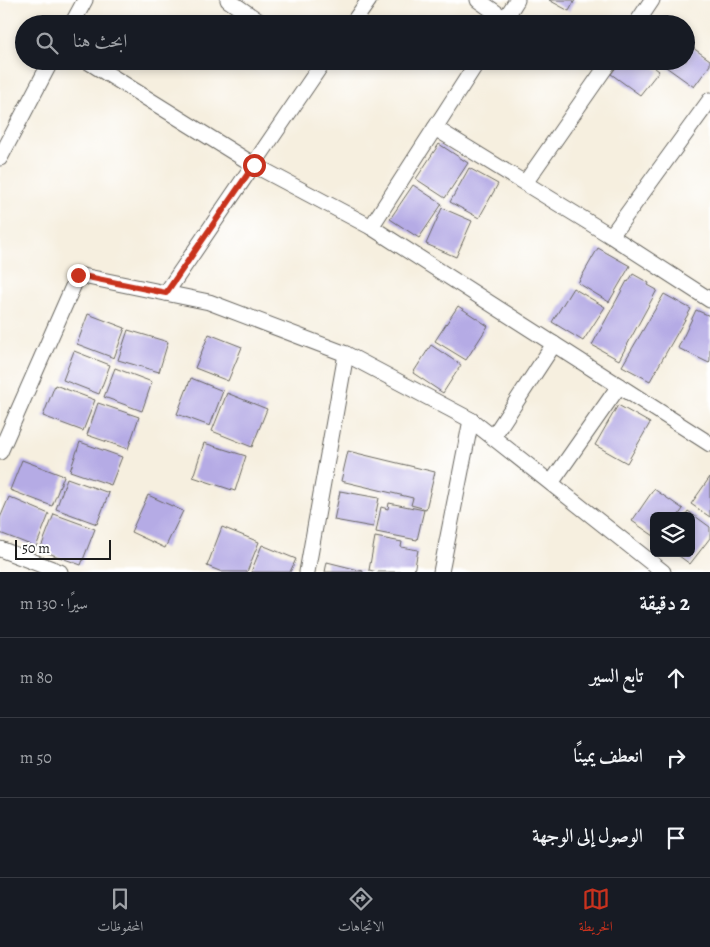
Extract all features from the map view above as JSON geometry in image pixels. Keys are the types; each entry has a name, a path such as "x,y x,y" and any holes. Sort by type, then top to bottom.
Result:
{"street":[{"path":"77,15 85,0"},
{"path":"228,0 250,15"},
{"path":"358,15 369,0"},
{"path":"478,0 497,15"},
{"path":"508,15 517,0"},
{"path":"642,15 652,0"},
{"path":"0,158 46,70"},
{"path":"101,70 254,165 371,228 710,444"},
{"path":"166,293 317,70"},
{"path":"371,228 472,70"},
{"path":"525,183 604,70"},
{"path":"611,236 710,100"},
{"path":"435,128 611,236 710,300"},
{"path":"0,452 78,275 210,302 346,354 471,420 663,572"},
{"path":"492,437 554,344"},
{"path":"308,572 346,354"},
{"path":"551,483 619,386"},
{"path":"441,572 471,420"},
{"path":"0,549 60,572"}],"building":[{"path":"549,0 575,0 569,11"},
{"path":"695,49 710,60 710,65 694,87 670,70 695,70"},
{"path":"614,70 659,71 640,95 611,74"},
{"path":"439,144 468,163 445,198 416,179"},
{"path":"469,168 498,184 479,218 450,202"},
{"path":"413,185 442,204 419,238 390,219"},
{"path":"442,208 472,221 456,257 426,244"},
{"path":"598,248 630,266 609,302 578,283"},
{"path":"633,274 657,290 619,360 592,345 627,281"},
{"path":"573,288 605,307 583,341 552,322"},
{"path":"664,294 691,309 650,381 622,366"},
{"path":"458,306 488,326 466,360 435,341"},
{"path":"696,310 710,316 709,363 678,348"},
{"path":"88,314 125,328 114,358 77,344"},
{"path":"128,330 168,342 159,372 118,360"},
{"path":"209,334 242,347 228,381 195,368"},
{"path":"431,345 461,365 443,393 413,373"},
{"path":"74,351 110,365 99,394 63,380"},
{"path":"115,368 152,382 142,411 104,397"},
{"path":"191,378 223,391 210,426 177,414"},
{"path":"55,385 95,400 83,431 43,416"},
{"path":"227,393 267,409 252,447 212,431"},
{"path":"98,403 139,417 128,449 87,435"},
{"path":"618,405 650,423 627,463 595,445"},
{"path":"80,442 122,457 111,485 70,471"},
{"path":"204,443 246,456 235,491 193,477"},
{"path":"348,451 435,472 426,509 411,505 413,498 341,481"},
{"path":"22,460 64,476 52,506 10,490"},
{"path":"710,477 710,517 691,504"},
{"path":"67,478 109,493 97,524 56,509"},
{"path":"654,489 683,509 681,512 650,512 650,533 632,521"},
{"path":"340,491 379,498 373,527 334,520"},
{"path":"148,495 183,511 165,548 131,532"},
{"path":"9,497 49,514 36,547 0,533 0,518"},
{"path":"389,503 424,510 417,540 376,532 381,507 388,509"},
{"path":"54,514 95,529 81,565 40,550"},
{"path":"695,516 710,527 710,538 690,564 680,557 695,557"},
{"path":"222,527 259,542 247,572 222,572 207,566"},
{"path":"375,537 402,542 401,547 418,550 414,572 378,572 369,570"},
{"path":"262,545 296,559 290,572 251,572"},
{"path":"327,562 363,571 363,572 325,572"}],"route":[{"path":"78,275 166,293 254,165"}]}
